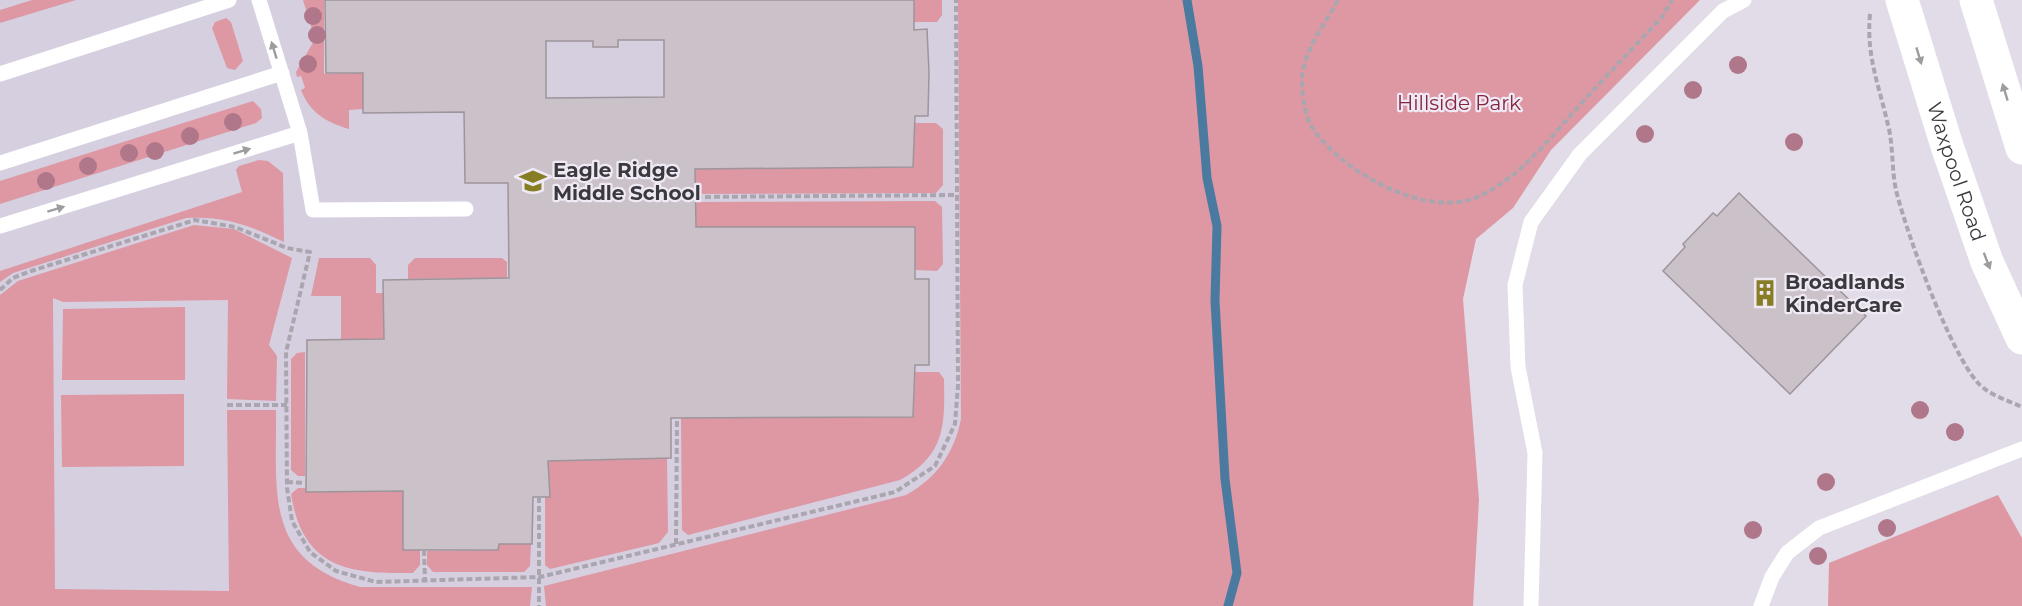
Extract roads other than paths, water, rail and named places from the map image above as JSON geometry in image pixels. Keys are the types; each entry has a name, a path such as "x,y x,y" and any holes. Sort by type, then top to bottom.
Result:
{"street":[{"path":"1976,0 2022,148"},
{"name":"Waxpool Road","path":"1887,3 1947,146 1984,252 2022,338"}],"lane":[{"path":"0,74 229,0"},
{"path":"259,0 300,133 313,210 466,209"},
{"path":"1532,606 1535,453 1518,367 1515,285 1531,222 1580,154 1723,11 1744,0"},
{"path":"0,163 282,73"},
{"path":"0,226 300,133"},
{"path":"1761,606 1772,577 1787,553 1819,528 2022,448"}],"waterway":[{"path":"1187,0 1198,66 1207,178 1217,226 1215,301 1225,479 1237,573 1228,606"}],"place":[{"name":"Eagle Ridge Middle School","path":"533,181"},
{"name":"Broadlands KinderCare","path":"1765,293"}],"park label":[{"name":"Hillside Park","path":"1459,103"}]}
